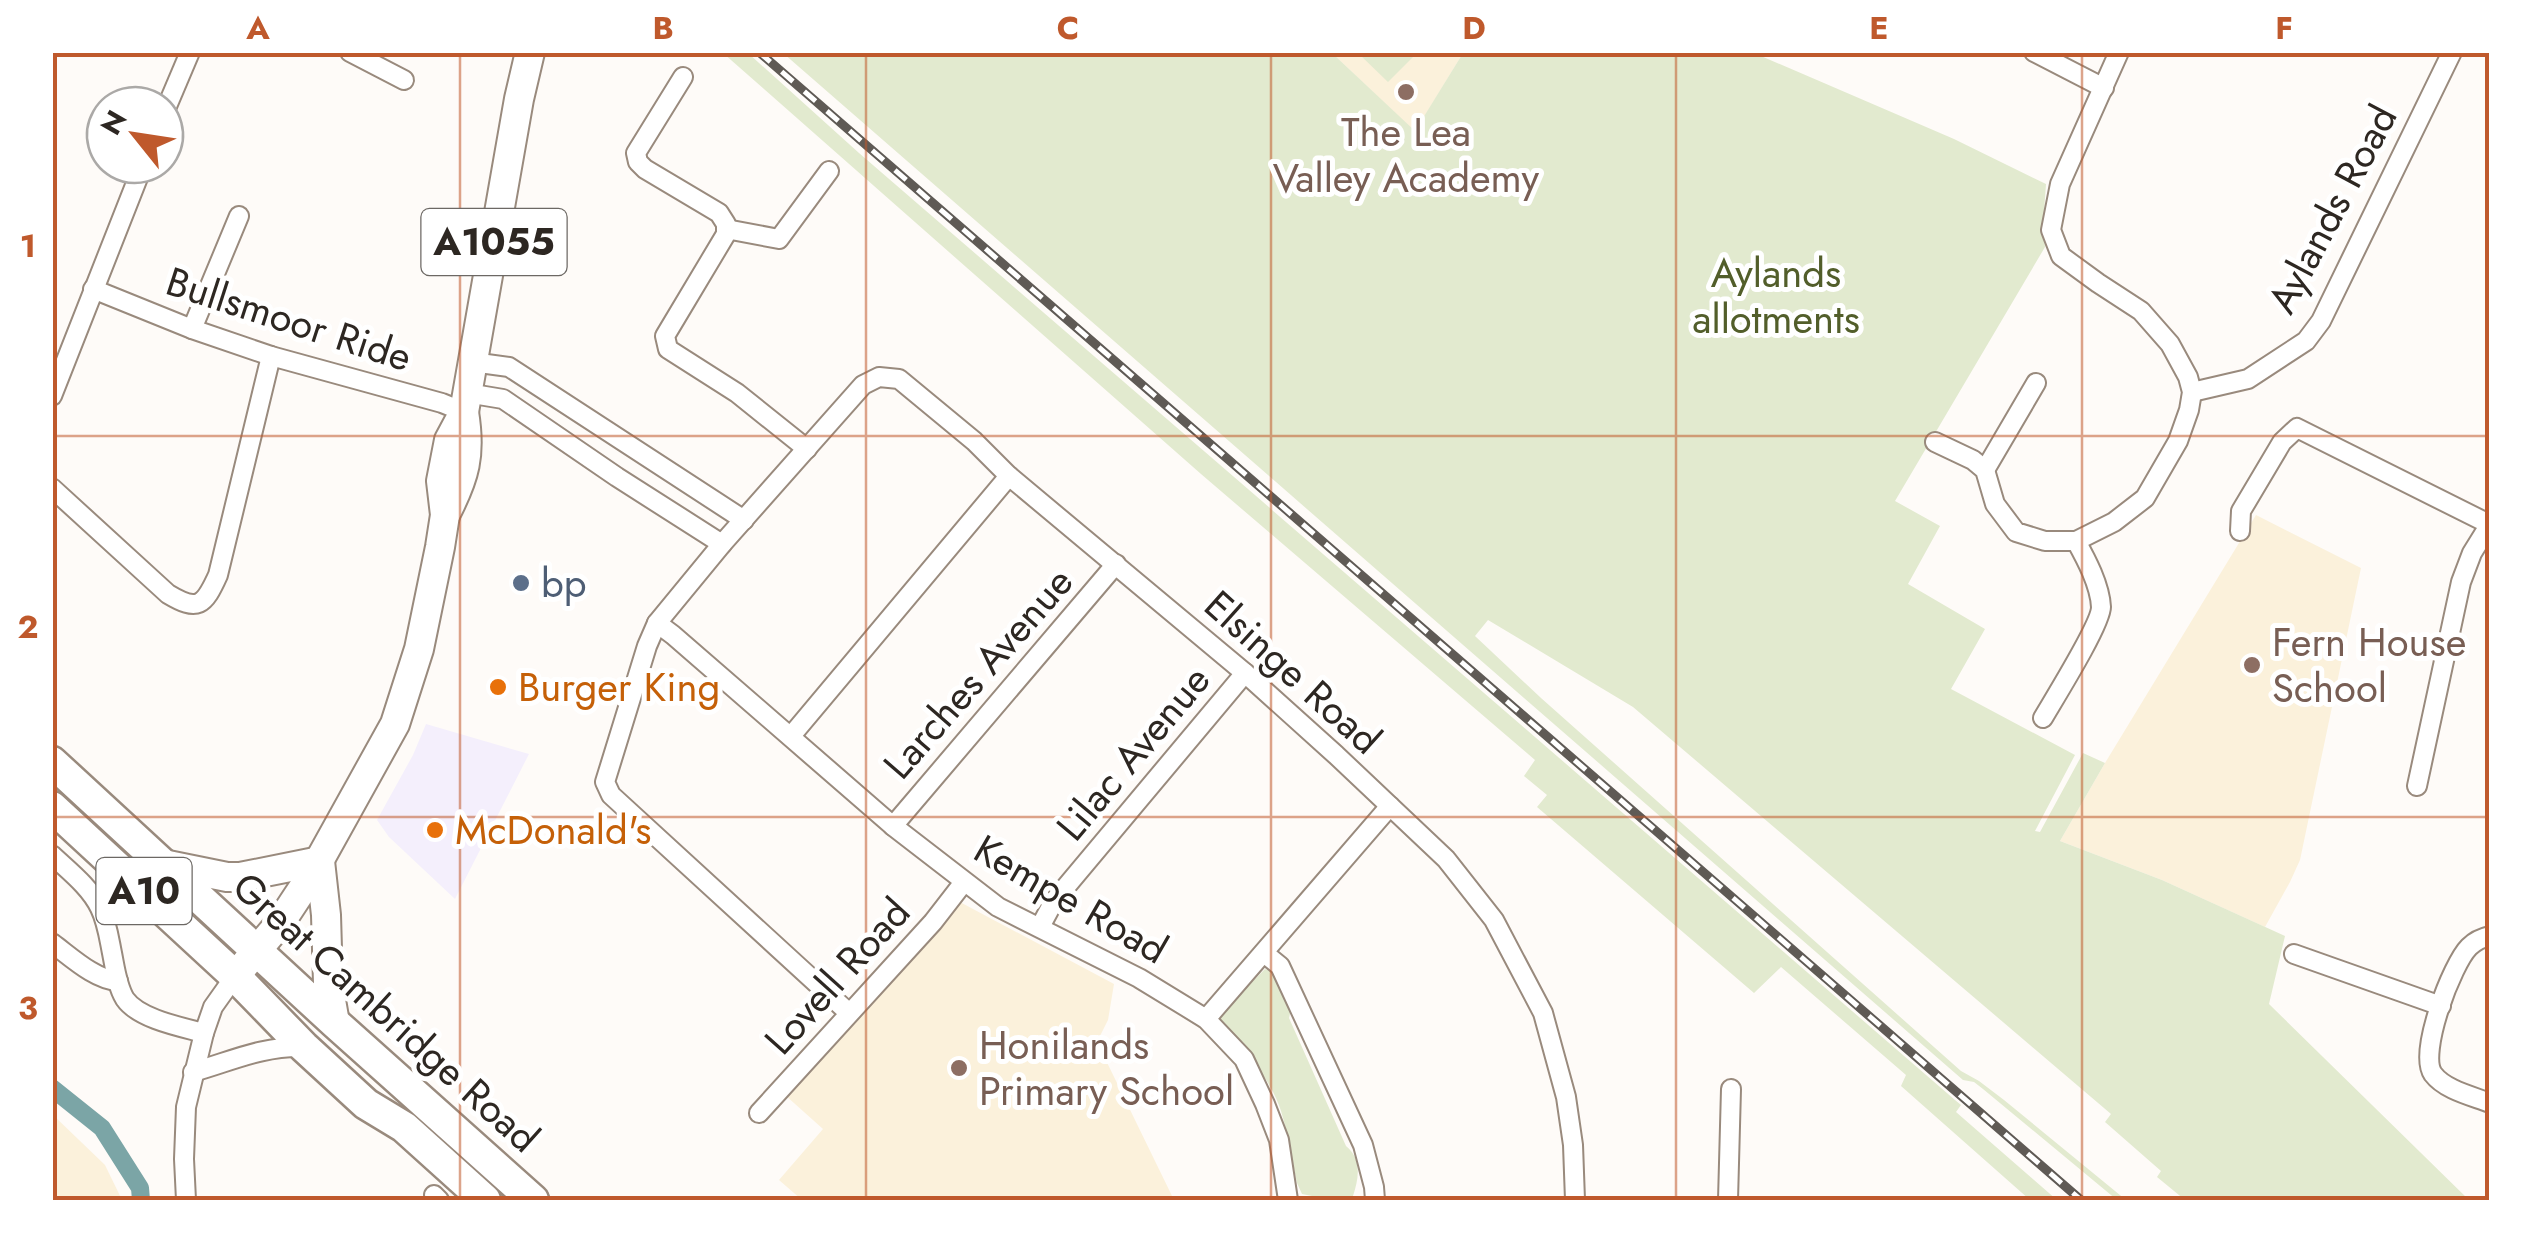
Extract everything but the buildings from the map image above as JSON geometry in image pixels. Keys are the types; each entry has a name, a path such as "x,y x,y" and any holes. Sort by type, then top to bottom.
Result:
{"highway":[{"name":"Great Cambridge Road","path":"52,762 533,1200"},
{"path":"87,794 128,848 217,931 236,976"},
{"name":"Great Cambridge Road","path":"52,807 236,976 366,1104 404,1127 485,1200"},
{"path":"258,950 272,992 373,1087 404,1127"}],"main road":[{"name":"A1055","path":"236,976 280,923 320,861 395,724 404,699 424,626 446,515 441,481 449,440 465,402 530,52"},
{"path":"163,864 240,877 320,861 328,983 335,1023"}],"street":[{"path":"176,85 190,52"},
{"path":"350,52 404,80"},
{"path":"2034,52 2104,88"},
{"path":"1935,442 1986,470 1995,504 2016,532 2046,541 2076,541 2114,522 2145,498 2178,441 2190,410 2192,392 2170,344 2142,311 2062,256 2051,230 2060,184 2119,52"},
{"name":"Aylands Road","path":"2192,392 2248,378 2306,341 2321,321 2452,52"},
{"path":"682,78 636,152 638,162 719,213 726,224 726,234 664,336 668,350 737,393 807,449 657,624 605,782 611,795 849,1014"},
{"path":"726,229 778,239 829,171"},
{"path":"52,396 136,185"},
{"path":"192,329 239,216"},
{"name":"Bullsmoor Ride","path":"94,289 270,356 442,403 503,400 722,544"},
{"path":"52,488 168,594 188,606 198,604 209,596 218,575 270,356"},
{"path":"472,362 509,367 744,520"},
{"name":"Elsinge Road","path":"807,449 863,385 878,377 899,379 1245,673 1446,859 1494,920 1543,1013 1566,1097 1575,1200"},
{"path":"1986,470 2036,383"},
{"path":"2240,531 2242,511 2282,442 2297,428 2489,524 2461,582 2417,786"},
{"path":"791,736 1009,476"},
{"path":"2043,718 2102,609 2090,566 2076,541"},
{"name":"Larches Avenue","path":"893,826 1116,564"},
{"name":"Kempe Road","path":"657,624 893,826 998,907 1138,978 1206,1019 1244,1059 1265,1104 1279,1140 1288,1200"},
{"name":"Lilac Avenue","path":"1040,927 1054,902 1245,673"},
{"path":"1206,1019 1390,806"},
{"path":"52,855 98,904 124,998 164,1023 204,1032"},
{"name":"Lovell Road","path":"759,1113 934,922 964,882"},
{"path":"2490,936 2480,938 2460,958 2428,1046 2434,1074 2452,1088 2490,1103"},
{"path":"52,943 101,977 118,981"},
{"path":"1264,953 1280,966 1363,1145 1374,1200"},
{"path":"2294,954 2441,1006"},
{"path":"186,1200 186,1107 193,1072 213,1007 236,976"},
{"path":"193,1072 260,1050 304,1047"},
{"path":"1728,1200 1731,1090"}],"shaded area":[{"name":"The Lea Valley Academy","path":"1332,53 1463,53 1415,132"},
{"name":"Fern House School","path":"2256,515 2361,568 2300,860 2265,927 2162,880 2060,841"},
{"path":"426,724 529,754 455,899 389,837 377,820"},
{"name":"Honilands Primary School","path":"958,901 1114,984 1108,1020 1097,1042 1174,1200 802,1200 779,1180 823,1129 785,1095"},
{"path":"53,1115 105,1165 122,1200 53,1200"}],"green space":[{"path":"723,53 748,53 1961,1105 1956,1112 2057,1200 2030,1200 1901,1086 1906,1075 1781,967 1754,993 1537,807 1547,795 1524,776 1535,760 1201,474"},
{"name":"Aylands allotments","path":"783,53 1332,53 1415,131 1463,53 1754,53 1954,139 2046,184 2045,247 1895,501 1940,526 1908,584 1985,629 1951,689 2075,755 2035,831 2040,832 2083,753 2105,763 2060,841 2162,880 2285,936 2269,1004 2469,1200 2185,1200 2157,1177 2161,1171 2105,1122 2111,1114 1633,707 1488,620 1475,636 1541,698 1961,1071 2004,1100 2126,1200 2117,1200 1983,1089 1963,1080"},
{"path":"1358,53 1417,53 1388,82"},
{"path":"1265,969 1274,973 1292,1005 1289,1018 1346,1146 1355,1157 1358,1176 1353,1196 1302,1194 1277,1099 1256,1065 1221,1025 1221,1013"}],"waterway":[{"path":"52,1088 102,1128 140,1188 141,1200"}],"railway":[{"path":"759,52 2081,1200"}],"place":[{"name":"The Lea Valley Academy","path":"1406,92"},
{"name":"bp","path":"521,583"},
{"name":"Fern House School","path":"2252,665"},
{"name":"Burger King","path":"498,687"},
{"name":"McDonald's","path":"435,830"},
{"name":"Honilands Primary School","path":"959,1068"}]}
